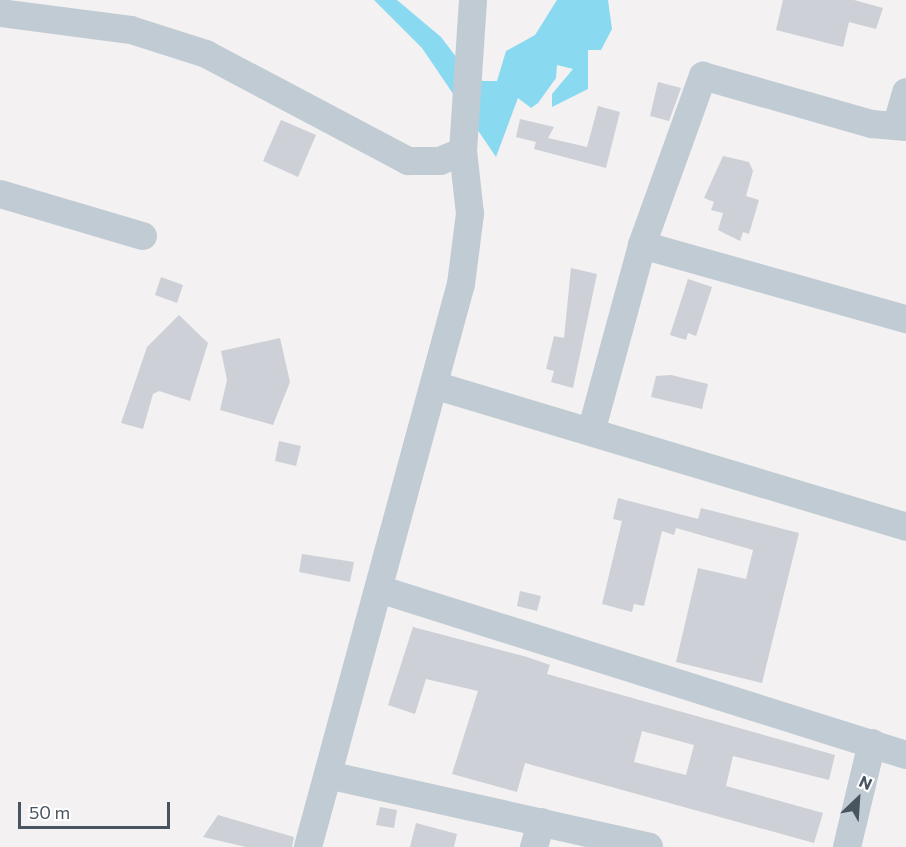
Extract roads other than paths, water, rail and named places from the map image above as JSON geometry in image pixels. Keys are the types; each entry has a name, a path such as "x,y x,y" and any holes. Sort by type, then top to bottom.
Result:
{"street":[{"path":"308,847 382,590 437,386 461,285 470,214 463,151 473,0"},
{"path":"0,13 130,30 206,54 408,161 440,160 463,151"},
{"path":"591,432 642,245 703,76 872,124 902,126 906,92"},
{"path":"0,194 143,236"},
{"path":"642,245 906,319"},
{"path":"437,386 906,527"},
{"path":"382,590 906,754"},
{"path":"847,847 872,743"},
{"path":"328,775 537,835 650,847"}],"water":[{"path":"374,0 397,0 441,37 469,74 483,81 497,81 506,51 535,35 557,0 608,0 612,29 601,50 588,50 588,89 552,107 552,94 573,69 557,65 556,78 538,103 531,108 518,98 496,157 422,48"}]}
